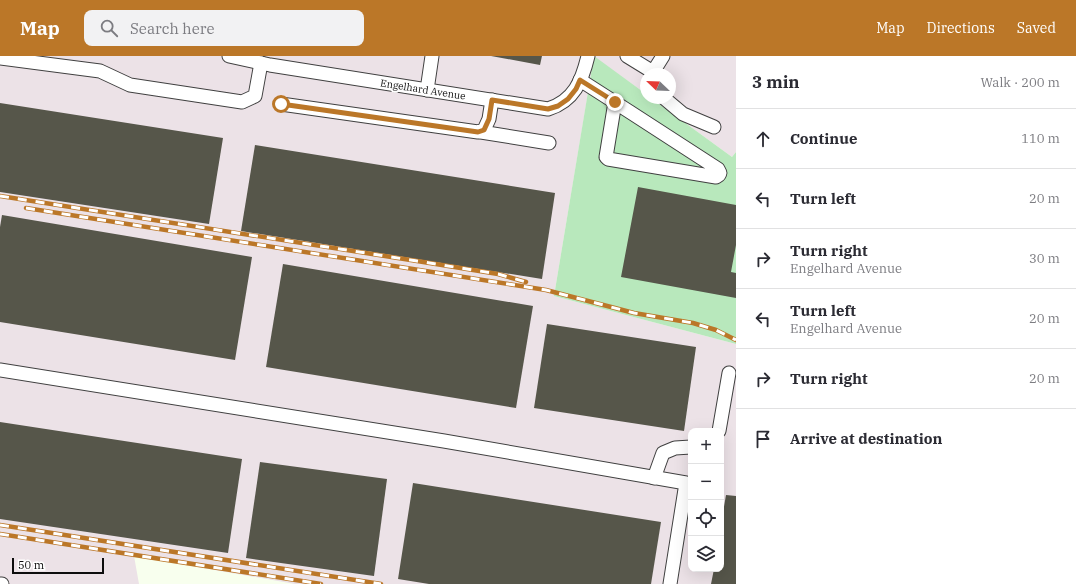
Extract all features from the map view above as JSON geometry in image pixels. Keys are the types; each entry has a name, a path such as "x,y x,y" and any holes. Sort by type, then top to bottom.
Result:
{"street":[{"name":"Engelhard Avenue","path":"230,56 548,109 558,106 568,99 576,89 585,70 588,56"},
{"path":"427,90 432,56"},
{"path":"627,56 645,68"},
{"path":"656,68 664,56"},
{"path":"0,58 100,71 130,85 242,102 256,96 267,61"},
{"path":"580,80 615,102 718,170 720,173 719,176 716,177 608,159 606,157 615,102"},
{"path":"481,132 484,130 489,119 492,100"},
{"path":"281,104 549,143"},
{"path":"671,104 683,114 714,126"},
{"path":"0,370 444,441 686,484 670,584"},
{"path":"720,428 729,373"},
{"path":"654,478 663,453 675,448 688,447"}],"shaded area":[{"path":"0,56 736,56 736,152 732,157 659,104 676,104 676,68 640,68 640,90 594,57 554,296 736,344 736,584 295,584 134,556 139,584 0,584"}],"green space":[{"path":"594,56 640,90 640,104 659,104 732,157 736,152 736,344 554,296"}],"building":[{"path":"491,56 542,56 540,65"},
{"path":"0,103 223,138 209,224 0,192"},
{"path":"255,145 555,193 542,279 241,231"},
{"path":"638,187 736,205 736,245 731,272 736,273 736,298 621,277"},
{"path":"2,215 252,257 235,360 0,322 0,227"},
{"path":"283,264 533,306 516,408 266,367"},
{"path":"547,324 696,347 684,431 534,408"},
{"path":"0,422 242,459 228,553 0,519"},
{"path":"260,462 387,479 374,576 246,558"},
{"path":"413,483 661,522 651,584 429,584 398,579"},
{"path":"726,495 736,496 736,584 711,584 713,572 724,572 724,507"}],"railway":[{"path":"0,196 498,274 526,282"},
{"path":"26,208 546,290 634,313 693,323 716,330 736,340"},
{"path":"0,525 381,584"},
{"path":"0,534 321,584"}],"route":[{"path":"281,104 481,132 484,130 489,119 492,100 548,109 558,106 568,99 576,89 580,80 615,102"}]}
